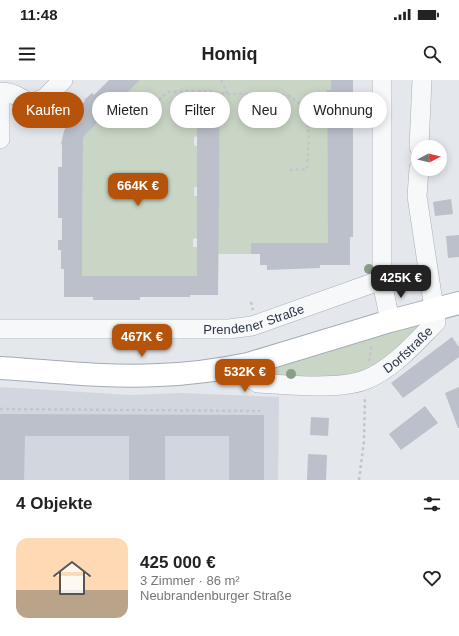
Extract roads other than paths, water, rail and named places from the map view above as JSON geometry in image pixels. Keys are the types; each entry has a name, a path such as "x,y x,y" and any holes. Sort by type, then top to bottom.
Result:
{"main road":[{"name":"Dorfstraße","path":"390,322 459,303"},
{"path":"0,368 113,375 160,375 205,371 248,364 390,322"}],"street":[{"path":"0,92 15,94 30,104 45,98 63,80"},
{"path":"382,80 382,282 390,322"},
{"path":"420,140 422,80"},
{"path":"0,104 0,138"},
{"path":"418,176 417,196 434,310"},
{"name":"Prendener Straße","path":"0,329 229,329 252,326 373,283 382,282"},
{"name":"Dorfstraße","path":"248,364 253,380 258,383 334,386 366,380 386,368 407,351 436,322 434,310"}]}
